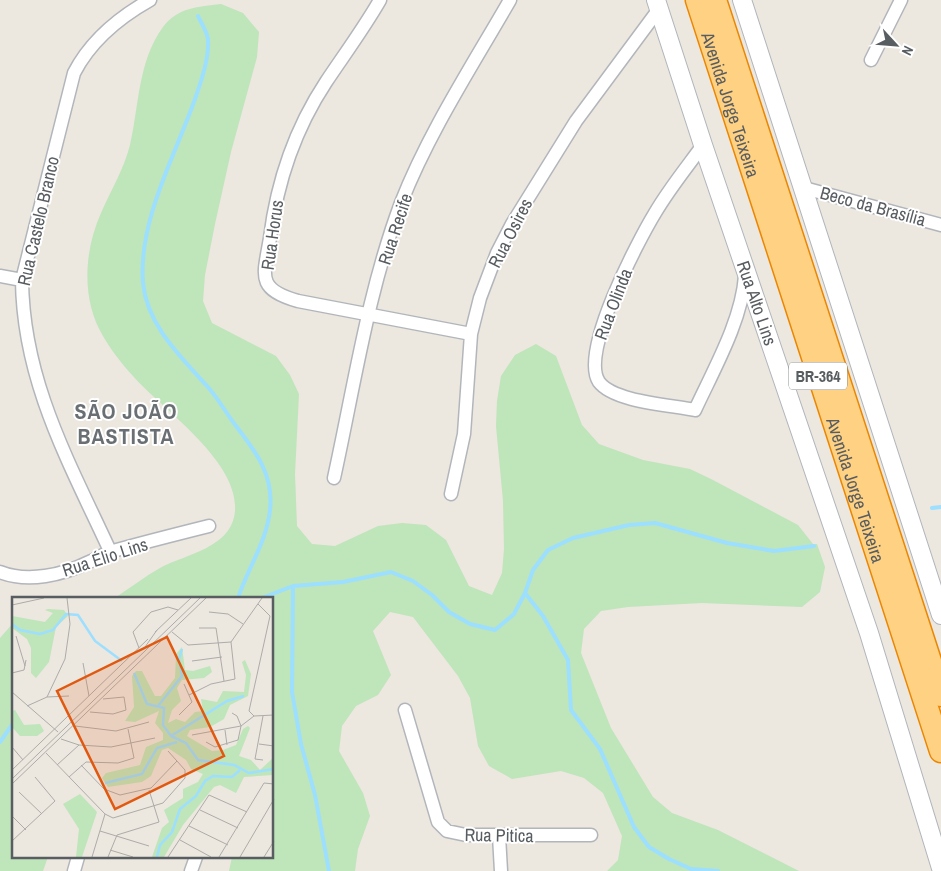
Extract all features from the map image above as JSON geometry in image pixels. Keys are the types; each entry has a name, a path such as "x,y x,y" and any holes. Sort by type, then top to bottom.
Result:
{"highway":[{"name":"Avenida Jorge Teixeira","path":"697,0 941,751"},
{"name":"Avenida Jorge Teixeira","path":"715,0 941,695"},
{"path":"929,659 941,687"}],"main road":[{"path":"742,0 938,588 941,615"},
{"name":"Rua Alto Lins","path":"658,4 703,145 869,633 941,868"}],"street":[{"name":"Rua Castelo Branco","path":"110,551 46,412 35,379 22,301 22,280 74,73 81,60 98,38 133,10 150,0"},
{"name":"Rua Horus","path":"380,0 325,83 299,132 285,167 274,205 265,269 269,288 277,295 369,316 471,334"},
{"name":"Rua Recife","path":"334,478 369,316 388,243 413,175 510,0"},
{"path":"871,60 901,0"},
{"name":"Rua Osires","path":"451,494 464,434 471,334 491,269 512,224 576,121 658,4"},
{"name":"Rua Olinda","path":"703,145 655,213 617,288 594,356 596,377 608,390 634,399 696,410 738,309 744,291 746,271"},
{"name":"Beco da Brasília","path":"804,188 941,225"},
{"path":"0,276 22,280"},
{"name":"Rua Élio Lins","path":"0,572 12,576 33,577 51,574 88,563 110,551 209,526"},
{"name":"Rua Pitica","path":"404,710 438,822 442,827 454,833 499,836 591,835"},
{"path":"499,836 501,871"},
{"path":"74,871 78,858"},
{"path":"192,871 196,858"}],"green space":[{"path":"221,4 243,13 259,32 257,57 231,152 215,224 205,275 203,301 212,323 276,356 290,375 299,394 295,474 297,526 312,544 335,546 378,526 402,523 426,525 446,540 469,586 492,595 502,573 504,549 503,501 496,426 501,376 515,355 536,344 556,356 582,425 599,444 643,460 690,469 798,525 813,544 817,544 825,567 820,592 802,607 702,603 628,607 601,611 584,629 581,653 611,728 653,797 672,813 718,830 799,871 607,871 618,860 622,836 603,793 584,778 561,771 512,779 489,766 478,746 470,698 458,676 413,617 390,612 373,631 391,675 378,695 356,706 342,726 339,751 363,793 370,816 358,849 355,871 229,871 232,858 274,858 274,597 116,597 160,568 217,542 226,534 232,523 235,511 233,492 225,474 212,455 180,420 146,390 117,357 106,341 91,307 87,275 88,259 95,228 121,171 130,145 140,84 155,40 163,27 175,15 189,9"},
{"path":"12,624 12,858 48,858 43,871 0,871 0,638"}],"waterway":[{"path":"198,16 208,37 206,63 195,99 152,213 146,236 143,283 151,313 166,339 215,395 257,455 266,475 271,497 268,522 261,544 238,597"},
{"path":"932,508 941,507"},
{"path":"265,597 293,586 343,582 391,572 413,581 432,595 449,612 470,624 495,630 514,614 525,593 533,570 548,550 573,538 629,525 655,523 727,543 774,551 814,546"},
{"path":"293,586 292,692 301,744 315,795 329,871"},
{"path":"525,593 543,616 568,660 571,710 600,749 634,827 649,847 669,859 691,869 718,871"},
{"path":"0,742 12,725"}],"district":[{"name":"SÃO JOÃO BASTISTA","path":"126,424"}]}
